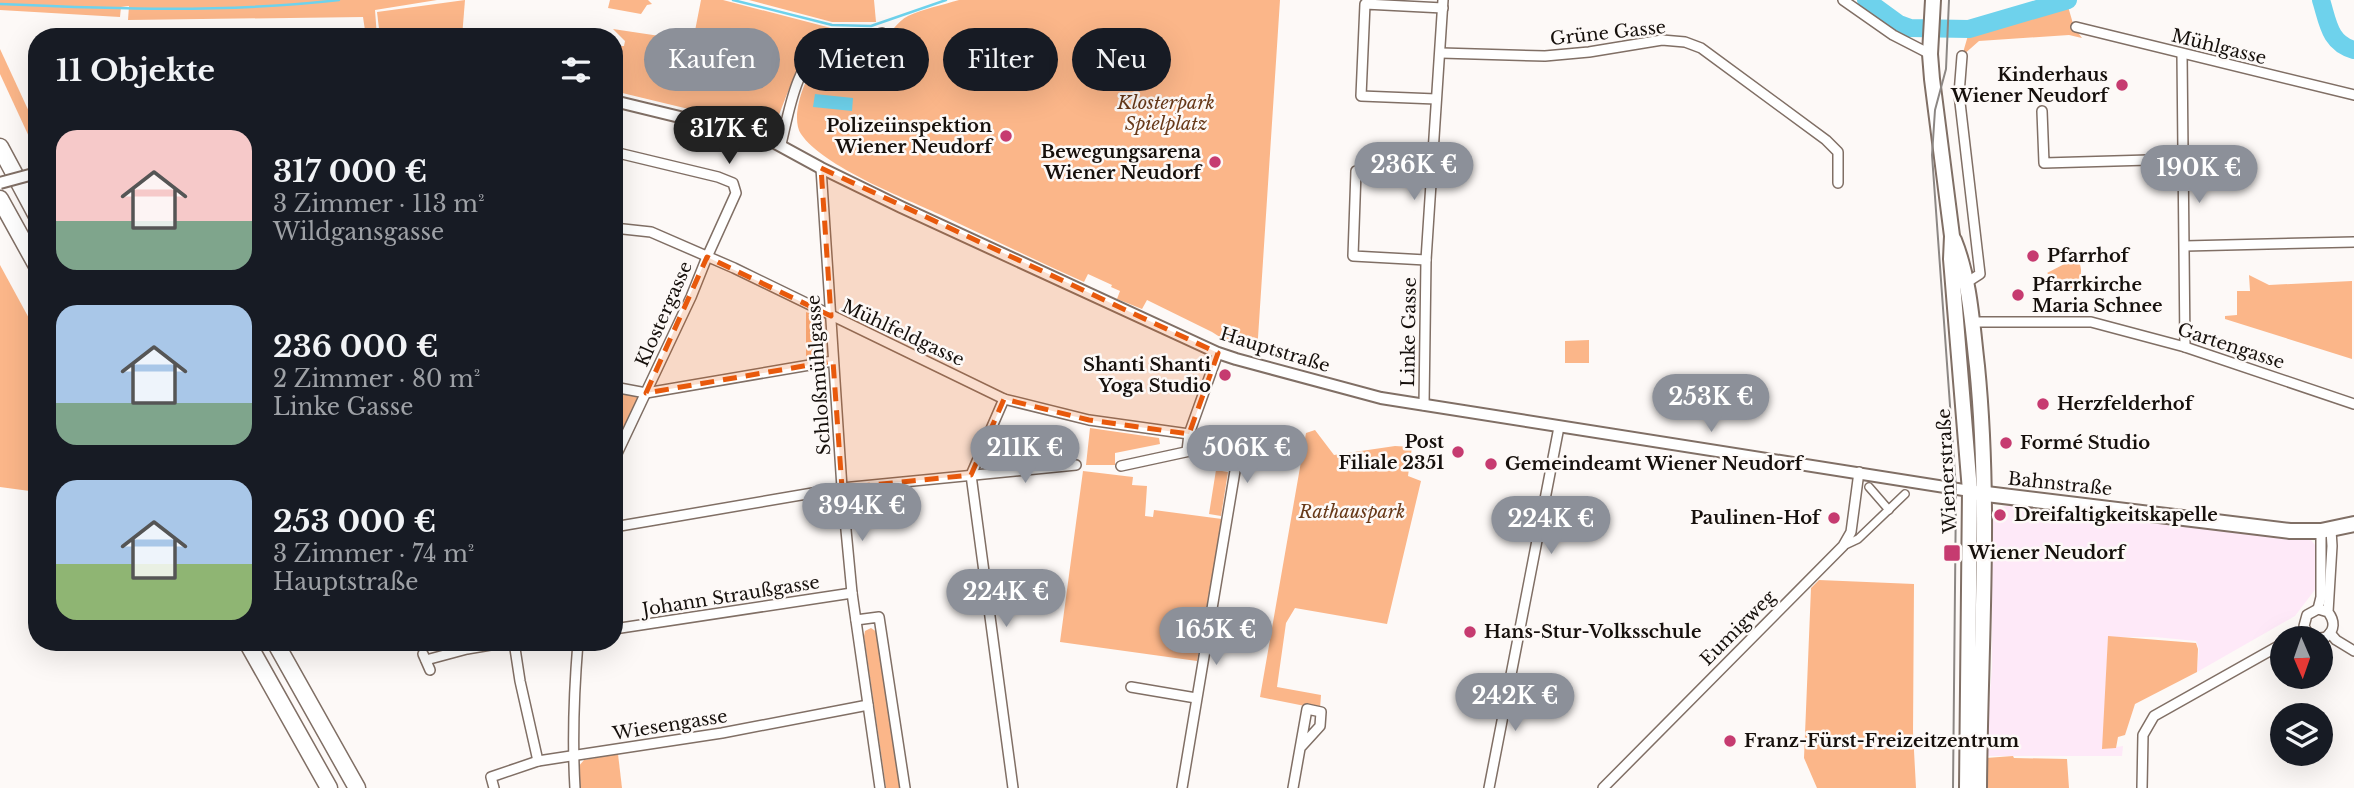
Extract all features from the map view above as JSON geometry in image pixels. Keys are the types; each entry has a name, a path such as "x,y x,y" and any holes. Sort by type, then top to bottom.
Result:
{"highway":[{"path":"0,147 28,199"},
{"path":"0,199 28,250"},
{"path":"252,651 328,788"},
{"path":"280,651 357,788"}],"main road":[{"name":"Wienerstraße","path":"1931,0 1931,47 1952,236 1951,259 1970,491 1967,788"},
{"name":"Wienerstraße","path":"1952,236 1960,256 1972,322 1985,494 1979,788"},
{"name":"Bahnstraße","path":"1970,491 2290,531 2326,531 2354,524"}],"street":[{"path":"1843,0 1893,35 1931,47"},
{"name":"Linke Gasse","path":"1424,405 1430,175 1441,53 1443,4 1365,4 1362,96 1436,99"},
{"name":"Mühlgasse","path":"2076,27 2354,95"},
{"name":"Grüne Gasse","path":"1441,53 1545,56 1662,40 1685,42 1700,48 1826,140 1838,152 1838,183"},
{"path":"2182,54 2185,347"},
{"path":"1962,56 1959,94 1980,274 1966,284"},
{"path":"781,145 794,91"},
{"name":"Hauptstraße","path":"623,103 751,133 1218,353 1328,385 1381,398 1970,491"},
{"path":"2042,111 2044,163 2184,159"},
{"name":"Klostergasse","path":"623,154 733,183 736,193 691,298 623,441"},
{"name":"Schloßmühlgasse","path":"821,168 842,488 852,593 880,788"},
{"name":"Linke Gasse","path":"1426,260 1353,256 1356,171 1430,175"},
{"path":"0,183 28,175"},
{"name":"Mühlfeldgasse","path":"623,229 651,232 734,268 1004,399 1088,420 1189,434"},
{"path":"2185,246 2354,242"},
{"name":"Gartengasse","path":"1972,322 2091,321 2185,347 2354,404"},
{"path":"1186,451 1189,434 1218,353"},
{"path":"623,389 646,393 833,362"},
{"path":"1004,399 971,475 1013,788"},
{"path":"1489,788 1559,427"},
{"path":"1121,466 1227,443 1238,453 1182,788"},
{"path":"623,525 842,488 1076,465"},
{"name":"Eumigweg","path":"1603,788 1843,546 1851,532 1859,472"},
{"path":"1869,487 1889,510"},
{"path":"1843,546 1858,539 1905,494"},
{"path":"2318,609 2326,531"},
{"path":"2326,531 2332,546 2328,612 2333,621 2332,626"},
{"name":"Johann Straußgasse","path":"623,628 852,593"},
{"path":"2305,626 2307,615 2318,609 2328,612"},
{"path":"856,620 879,617 905,788"},
{"path":"2333,636 2354,650"},
{"path":"430,670 424,657 456,651"},
{"path":"515,651 538,761"},
{"path":"575,788 573,756 578,651"},
{"path":"2142,788 2143,735 2154,716 2270,651"},
{"path":"1132,687 1196,698"},
{"name":"Wiesengasse","path":"494,788 491,777 538,761 722,733 868,705"},
{"path":"1293,788 1300,748"}],"highlighted area":[{"path":"821,168 1218,353 1189,434 1089,420 1004,399 971,475 842,488 833,361 646,393 707,257 831,316"}],"shaded area":[{"path":"1997,508 2057,508 2310,539 2316,546 2317,587 2295,616 2278,626 2270,626 2270,630 2197,672 2199,649 2196,641 2155,637 2108,637 2103,749 2123,746 2122,756 1985,756 1992,667 1991,522"}],"green space":[{"path":"0,0 437,0 375,10 376,28 365,28 363,17 128,20 129,6 121,7 120,17 0,10"},
{"path":"465,0 463,28 379,28 377,12"},
{"path":"610,0 648,0 652,4 647,5 641,14 608,8"},
{"path":"701,0 723,0 831,28 794,28 794,79 776,122 759,126 623,93 623,30 644,34 644,91 780,91 780,28 696,28"},
{"path":"749,0 874,0 876,22 832,22"},
{"name":"Klosterpark Spielplatz","path":"959,0 1280,0 1257,353 1234,346 1147,300 1142,309 1117,299 1120,291 1111,287 1112,285 1088,274 1084,282 846,170 812,146 798,127 798,109 802,91 929,91 929,28 894,28 908,16"},
{"path":"2067,3 2074,27 2082,38 2069,35 1979,41 1962,56 1969,32"},
{"path":"0,49 28,110 28,135 0,74"},
{"path":"2077,259 2081,272 2071,291 2047,273"},
{"path":"0,265 28,316 28,491 0,487"},
{"path":"2249,275 2269,285 2352,281 2352,359 2225,319 2225,316 2237,315 2237,291 2250,291"},
{"path":"806,312 816,316 822,331 823,356 806,360"},
{"path":"1589,340 1589,363 1565,363 1565,341"},
{"path":"623,393 638,396 638,404 623,435"},
{"path":"1090,428 1159,438 1160,444 1115,453 1115,465 1086,465"},
{"name":"Rathauspark","path":"1315,430 1334,455 1395,446 1412,447 1408,476 1421,481 1387,624 1295,608 1286,623 1277,687 1321,695 1320,709 1260,697 1306,433"},
{"path":"1216,470 1228,472 1221,516 1209,514"},
{"path":"1083,471 1133,477 1132,485 1147,486 1145,516 1153,517 1154,510 1222,519 1197,661 1060,642"},
{"path":"1819,580 1914,584 1913,732 1916,788 1817,788 1804,758 1811,588"},
{"path":"871,628 877,632 900,788 886,788 864,636 865,631"},
{"path":"2108,636 2196,643 2197,672 2135,704 2125,735 2118,737 2116,748 2102,749"},
{"path":"618,754 622,788 579,788 578,767 584,760"},
{"path":"2013,756 2067,759 2069,788 1986,788 1986,758"}],"water":[{"path":"815,94 853,98 852,111 813,107"}],"waterway":[{"path":"0,4 212,8 339,0"},
{"path":"733,0 832,25 871,26 946,0"},
{"path":"1866,0 1899,24 1910,28 1969,29 2068,0"},
{"path":"2321,0 2334,37 2354,50"}],"tram line":[{"path":"1949,0 1946,69 1935,110 1932,155 1956,489 1953,788"}],"place":[{"name":"Kinderhaus Wiener Neudorf","path":"2122,85"},
{"name":"Polizeiinspektion Wiener Neudorf","path":"1006,136"},
{"name":"Bewegungsarena Wiener Neudorf","path":"1215,162"},
{"name":"Pfarrhof","path":"2033,256"},
{"name":"Pfarrkirche Maria Schnee","path":"2018,295"},
{"name":"Shanti Shanti Yoga Studio","path":"1225,375"},
{"name":"Herzfelderhof","path":"2043,404"},
{"name":"Formé Studio","path":"2006,443"},
{"name":"Post Filiale 2351","path":"1458,452"},
{"name":"Gemeindeamt Wiener Neudorf","path":"1491,464"},
{"name":"Dreifaltigkeitskapelle","path":"2000,515"},
{"name":"Paulinen-Hof","path":"1834,518"},
{"name":"Wiener Neudorf","path":"1952,553"},
{"name":"Hans-Stur-Volksschule","path":"1470,632"},
{"name":"Franz-Fürst-Freizeitzentrum","path":"1730,741"}]}
